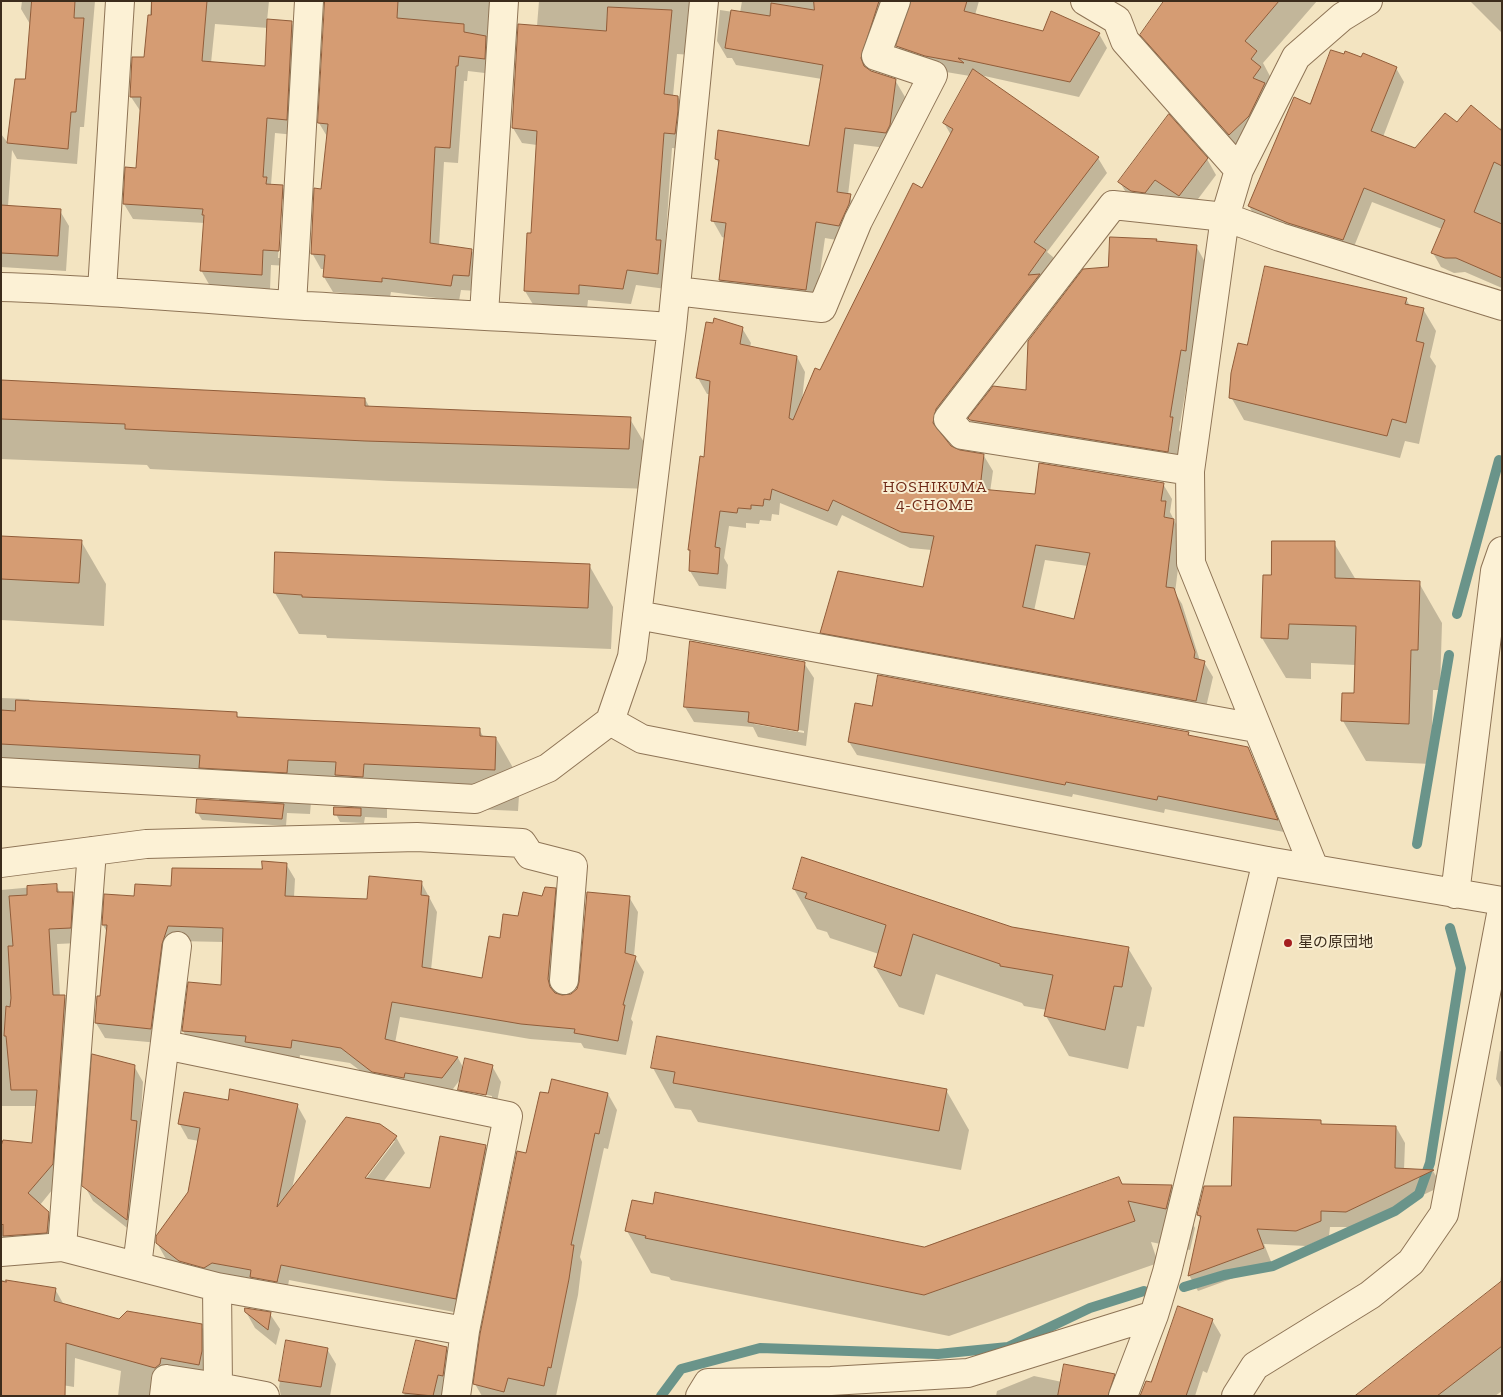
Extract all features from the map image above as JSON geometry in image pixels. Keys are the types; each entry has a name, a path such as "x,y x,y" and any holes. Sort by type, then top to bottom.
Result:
{"street":[{"path":"102,290 120,1"},
{"path":"292,305 309,1"},
{"path":"484,314 504,1"},
{"path":"1,772 476,799 548,768 610,721 632,657 638,615 676,291 704,1"},
{"path":"676,291 822,308 858,221 933,74 876,56 896,1"},
{"path":"1085,1 1116,20 1125,41 1239,170"},
{"path":"1314,868 1191,563 1190,471 1225,217 1239,170 1296,57 1342,17 1368,1"},
{"path":"1190,471 962,435 948,419 1113,205 1225,217 1280,237 1502,306"},
{"path":"1,287 102,290 292,305 484,314 672,327"},
{"path":"1451,893 1495,571 1502,551"},
{"path":"638,615 1256,728"},
{"path":"610,721 642,739 1389,884 1502,901"},
{"path":"1,863 146,844 418,837 522,843 530,855 573,866 564,980"},
{"path":"62,1247 92,851"},
{"path":"1123,1396 1154,1314 1167,1272 1267,861"},
{"path":"1236,1396 1255,1366 1370,1295 1411,1262 1444,1214 1502,909"},
{"path":"137,1266 178,946"},
{"path":"165,1045 508,1116 465,1331 456,1396"},
{"path":"1,1252 62,1247 218,1287 465,1331"},
{"path":"218,1287 218,1387"},
{"path":"700,1396 708,1383 806,1388 967,1384 1154,1314"},
{"path":"164,1396 166,1379 265,1396"}],"building":[{"path":"32,1 75,1 74,18 84,18 76,112 71,112 68,149 7,143 15,79 25,79"},
{"path":"152,1 207,1 202,61 265,66 267,19 292,21 287,120 267,118 263,177 267,177 266,184 283,185 279,251 263,250 262,275 200,271 203,209 123,204 125,167 136,168 141,97 130,97 132,57 144,57 148,15 151,15"},
{"path":"325,1 398,1 397,18 464,24 464,32 486,36 485,59 459,56 458,66 456,66 450,148 435,147 430,243 472,249 469,276 453,275 451,286 382,278 382,282 323,277 325,255 311,254 314,188 321,189 328,124 318,123"},
{"path":"814,1 879,1 861,58 864,66 871,71 896,79 890,125 886,133 845,128 837,192 851,194 849,204 839,226 816,222 806,290 719,280 726,223 711,221 719,160 715,159 718,130 809,146 823,65 725,48 731,10 770,16 771,3 814,10"},
{"path":"911,1 967,1 964,11 1043,31 1051,11 1100,33 1070,82 958,58 964,63 925,56 896,46"},
{"path":"1164,1 1279,1 1245,41 1257,51 1251,59 1261,67 1253,78 1265,83 1249,116 1229,135 1140,35"},
{"path":"608,7 672,10 664,94 678,96 678,111 675,134 664,133 656,240 661,240 658,274 627,270 623,289 579,285 579,294 524,291 527,233 531,233 537,131 512,128 518,24 606,31"},
{"path":"1331,50 1344,54 1345,51 1361,57 1363,53 1397,67 1371,131 1415,148 1445,113 1457,122 1471,105 1502,131 1502,166 1494,162 1474,212 1502,224 1502,278 1456,258 1445,258 1431,253 1445,220 1364,188 1343,240 1288,223 1248,206 1294,97 1310,104"},
{"path":"973,69 1099,157 1034,242 1046,250 1028,275 1040,274 936,409 933,423 951,446 960,450 984,454 980,489 1035,494 1039,463 1164,483 1161,501 1166,501 1164,517 1174,519 1166,587 1174,588 1195,652 1194,658 1205,661 1196,701 820,633 838,571 923,587 934,536 901,532 833,500 828,511 772,489 770,500 764,499 763,506 751,505 751,509 738,508 737,513 720,511 715,547 720,548 718,574 689,571 690,550 688,550 700,456 704,457 710,381 696,378 706,322 713,323 714,318 743,327 740,344 797,356 789,418 793,420 815,368 820,370 913,183 922,188 953,129 943,123","holes":["1036,545 1090,553 1074,619 1023,607"]},
{"path":"1169,114 1208,158 1179,196 1155,180 1145,193 1131,191 1118,182"},
{"path":"1,205 61,209 58,256 1,253"},
{"path":"1110,237 1157,239 1156,241 1197,245 1186,351 1181,350 1170,417 1173,417 1168,452 970,420 968,418 993,386 1026,390 1028,341 1083,269 1108,267"},
{"path":"1265,266 1407,298 1405,304 1424,308 1416,341 1424,343 1406,423 1392,419 1387,436 1229,398 1231,373 1238,343 1247,345"},
{"path":"1,380 365,398 365,406 631,417 629,449 365,441 125,429 125,424 1,419"},
{"path":"1,536 82,540 79,583 1,579"},
{"path":"1272,541 1335,541 1335,578 1420,581 1418,650 1411,650 1409,724 1341,721 1342,693 1354,693 1356,626 1289,624 1288,639 1261,638 1263,575 1271,575"},
{"path":"275,552 590,564 588,608 302,597 302,595 274,593"},
{"path":"690,641 805,662 798,731 748,722 749,712 684,707"},
{"path":"878,675 1189,732 1188,735 1248,747 1278,820 1158,796 1157,800 1066,782 1065,785 848,742 855,703 872,706"},
{"path":"16,700 237,712 237,717 480,728 480,736 496,737 495,770 364,764 363,777 335,775 336,762 288,760 287,773 199,768 200,755 1,744 1,710 15,711"},
{"path":"197,799 284,804 282,819 196,813"},
{"path":"334,807 361,808 361,816 334,815"},
{"path":"802,857 1012,927 1129,947 1122,987 1114,986 1105,1030 1044,1016 1053,975 1000,966 1000,964 913,934 901,976 874,967 886,925 805,898 807,893 793,889"},
{"path":"262,861 287,863 285,896 367,899 369,876 422,881 421,895 429,896 422,967 482,978 489,936 500,938 503,914 518,916 523,892 542,896 545,887 556,888 548,979 550,987 555,993 562,995 571,994 577,989 579,982 587,892 630,896 625,953 636,956 623,1005 625,1005 618,1041 574,1033 575,1029 521,1024 392,1002 385,1039 458,1057 442,1078 405,1073 404,1078 372,1072 341,1048 292,1040 291,1048 245,1042 246,1036 182,1031 188,982 221,985 223,928 168,926 162,944 151,1029 95,1023 97,996 100,996 107,925 102,925 104,894 134,896 135,884 171,886 172,868 262,869"},
{"path":"57,884 57,892 73,892 71,928 49,929 53,995 65,995 53,1164 28,1193 49,1212 47,1233 3,1236 3,1224 1,1226 1,1146 3,1140 32,1143 37,1090 11,1090 6,1036 4,1036 6,1006 10,1007 11,998 8,946 13,946 9,896 27,895 27,886"},
{"path":"657,1036 947,1089 939,1131 673,1083 675,1072 651,1068"},
{"path":"92,1054 135,1065 131,1120 137,1121 127,1220 82,1186"},
{"path":"465,1058 493,1065 486,1095 458,1090"},
{"path":"552,1079 608,1093 599,1134 595,1133 571,1245 574,1245 569,1279 551,1368 548,1367 544,1386 508,1378 504,1392 473,1384 480,1334 517,1151 526,1153 540,1092 548,1093"},
{"path":"230,1089 298,1104 277,1207 346,1117 380,1124 397,1136 365,1178 430,1188 440,1136 486,1145 456,1299 281,1265 277,1282 250,1277 251,1270 212,1263 204,1268 179,1261 156,1243 156,1236 188,1192 200,1128 178,1124 184,1092 228,1100"},
{"path":"1234,1117 1321,1120 1321,1124 1396,1126 1395,1168 1434,1170 1346,1212 1321,1211 1321,1221 1296,1231 1257,1229 1264,1248 1188,1276 1201,1216 1197,1215 1204,1186 1231,1186"},
{"path":"1119,1177 1122,1184 1172,1185 1166,1209 1128,1201 1135,1221 924,1295 645,1238 646,1236 625,1231 632,1200 653,1204 655,1192 924,1247"},
{"path":"6,1280 56,1288 54,1301 119,1319 127,1311 202,1324 202,1351 199,1365 161,1358 160,1364 155,1368 66,1343 65,1396 1,1396 1,1281 6,1282"},
{"path":"1502,1281 1502,1346 1437,1396 1355,1396"},
{"path":"1178,1306 1213,1319 1186,1396 1140,1396 1146,1381 1151,1382"},
{"path":"245,1308 271,1312 268,1330 245,1312"},
{"path":"286,1340 328,1348 321,1387 279,1381"},
{"path":"416,1340 447,1347 443,1376 438,1375 433,1396 403,1393"},
{"path":"1064,1364 1115,1374 1108,1396 1058,1396"}],"waterway":[{"path":"1457,614 1499,460"},
{"path":"1417,844 1449,655"},
{"path":"1184,1287 1224,1275 1273,1266 1395,1211 1419,1194 1430,1163 1461,968 1450,928"},
{"path":"661,1396 681,1369 760,1348 938,1354 1008,1347 1090,1308 1144,1291"}],"place":[{"name":"星の原団地","path":"1288,943"}],"district":[{"name":"HOSHIKUMA 4-CHOME","path":"935,496"}]}
